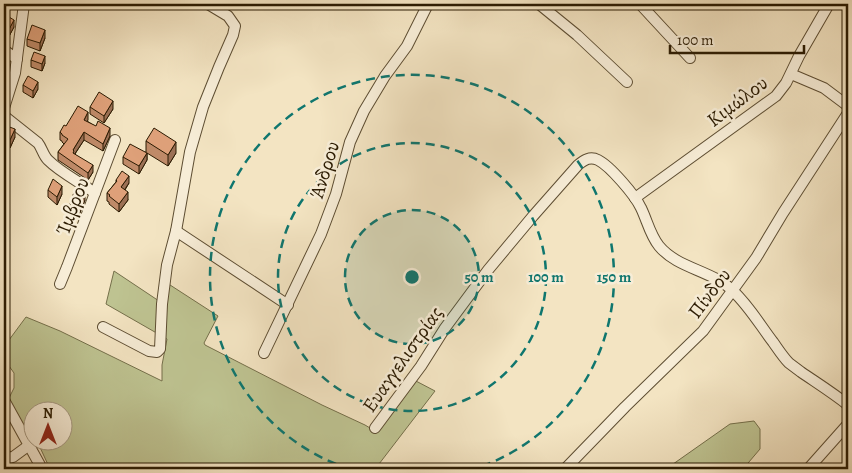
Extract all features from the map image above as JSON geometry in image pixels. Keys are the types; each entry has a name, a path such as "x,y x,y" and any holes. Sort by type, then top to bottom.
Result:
{"street":[{"path":"4,108 7,87 17,59 24,4"},
{"path":"103,327 149,351 158,352 160,349 162,304 167,265 176,231 190,152 203,107 235,26 228,16 208,4"},
{"name":"Άνδρου","path":"264,353 321,234 336,194 350,142 364,111 407,46 428,4"},
{"path":"539,4 627,82"},
{"path":"640,4 690,58"},
{"name":"Κιμώλου","path":"635,198 776,96 786,84 799,56 829,4"},
{"path":"4,50 17,59"},
{"path":"790,74 824,88 848,106"},
{"name":"Πίνδου","path":"565,469 624,407 703,332 756,258 848,113"},
{"path":"4,116 38,143 45,156 52,163 95,193"},
{"name":"Ίμβρου","path":"60,284 115,140"},
{"name":"Ευαγγελιστρίας","path":"374,428 421,366 445,328 488,270 578,165 586,159 592,158 606,165 635,198 658,245 668,255 690,268 717,280 733,291 755,316 788,362 848,405"},
{"path":"176,231 288,305"},
{"path":"4,400 22,434"},
{"path":"808,469 848,424"},
{"path":"4,453 9,458 23,450"},
{"path":"30,450 41,467"}],"green space":[{"path":"114,271 165,305 167,283 218,316 204,343 205,345 375,431 414,380 435,391 379,464 385,469 50,469 41,450 72,450 72,400 22,400 22,427 8,400 14,388 14,373 4,359 4,341 9,340 26,317 60,331 162,381 162,365 167,339 106,304"},
{"path":"754,421 760,429 760,449 743,469 666,469 730,424"}],"building":[{"path":"4,14 14,20 7,33 4,31"},
{"path":"32,25 45,30 40,43 27,39"},
{"path":"34,52 45,56 42,64 31,60"},
{"path":"28,76 38,82 33,91 23,85"},
{"path":"99,92 113,101 104,116 90,107"},
{"path":"78,106 88,112 84,120 96,126 98,121 110,128 103,144 84,132 73,150 73,153 93,165 88,173 58,152 68,139 60,132 64,125 66,126"},
{"path":"4,125 15,129 10,140 4,138"},
{"path":"154,128 176,142 168,155 146,141"},
{"path":"130,144 147,153 139,166 123,157"},
{"path":"122,171 129,176 121,187 128,192 119,204 107,193 117,181"},
{"path":"53,179 62,186 57,197 48,190"},
{"path":"75,189 85,193 79,208 70,204"}]}
